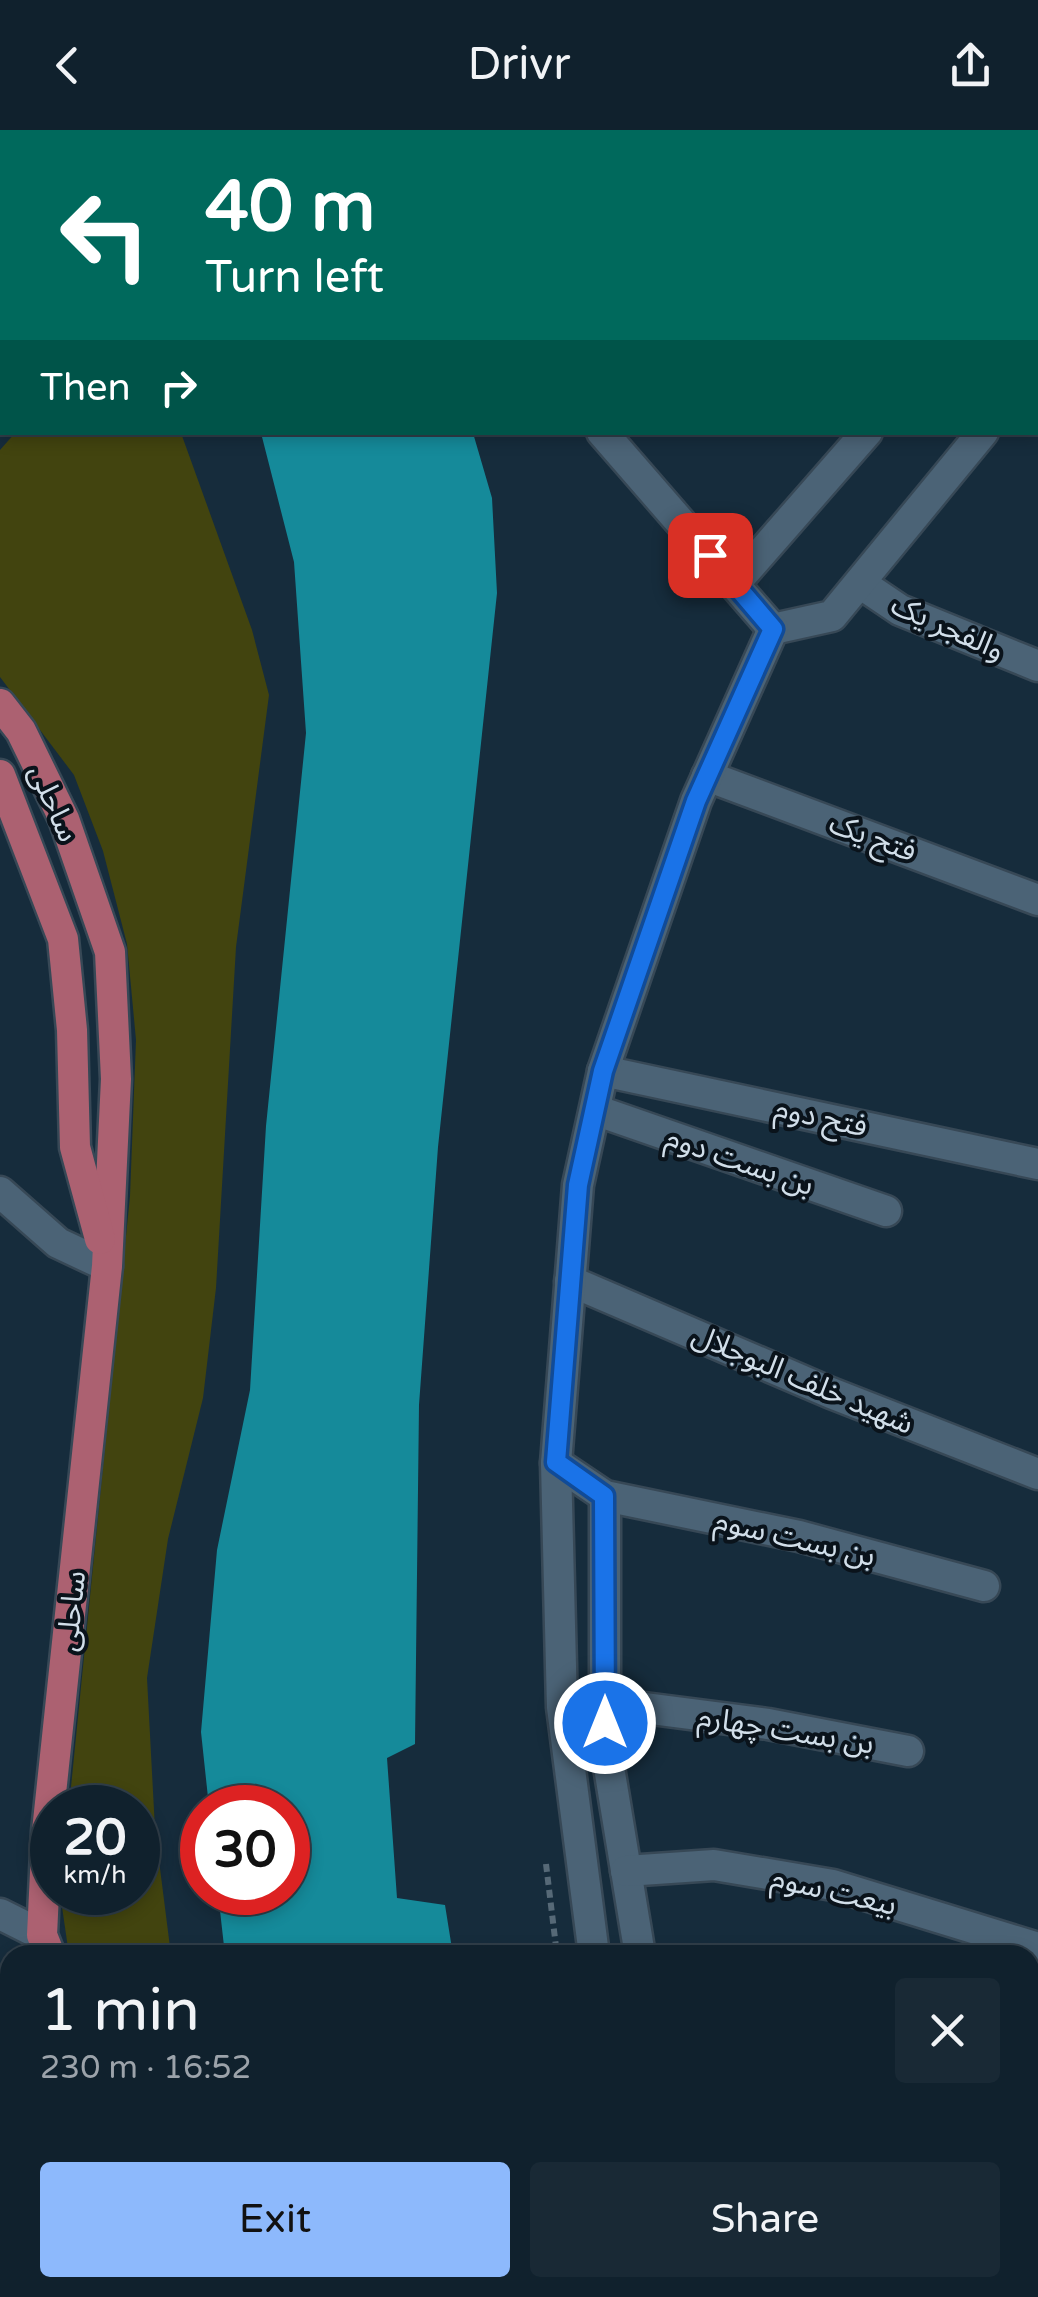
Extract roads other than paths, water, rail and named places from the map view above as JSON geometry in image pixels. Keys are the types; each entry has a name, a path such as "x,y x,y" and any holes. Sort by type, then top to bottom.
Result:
{"main road":[{"name":"ساحلی","path":"0,704 20,731 64,819 110,952 116,1079 108,1266 47,1832 46,1945"},
{"name":"ساحلی","path":"0,777 63,938 72,1030 75,1148 108,1266"}],"street":[{"path":"605,435 773,629"},
{"path":"736,582 864,435"},
{"path":"773,629 832,616 981,435"},
{"name":"والفجر یک","path":"860,582 900,610 1038,666"},
{"path":"593,1945 562,1707 556,1462 578,1185 603,1071 707,776 773,629"},
{"name":"فتح یک","path":"707,776 1038,900"},
{"name":"فتح دوم","path":"603,1071 1038,1164"},
{"name":"بن بست دوم","path":"594,1110 886,1211"},
{"path":"0,1192 58,1243 108,1266"},
{"name":"شهید خلف البوجلال","path":"570,1281 832,1394 1038,1474"},
{"path":"556,1462 604,1496 605,1743 638,1945"},
{"name":"بن بست سوم","path":"604,1496 800,1536 984,1586"},
{"name":"بن بست چهارم","path":"605,1702 768,1724 908,1750"},
{"name":"بیعت سوم","path":"626,1871 714,1866 833,1885 1028,1945"},
{"path":"0,1914 46,1945"}],"water":[{"path":"262,435 474,435 492,498 497,593 438,1147 419,1405 415,1744 387,1758 397,1898 445,1905 451,1945 224,1945 220,1915 310,1915 310,1785 207,1785 201,1732 217,1550 250,1390 266,1126 306,733 294,562"}]}
